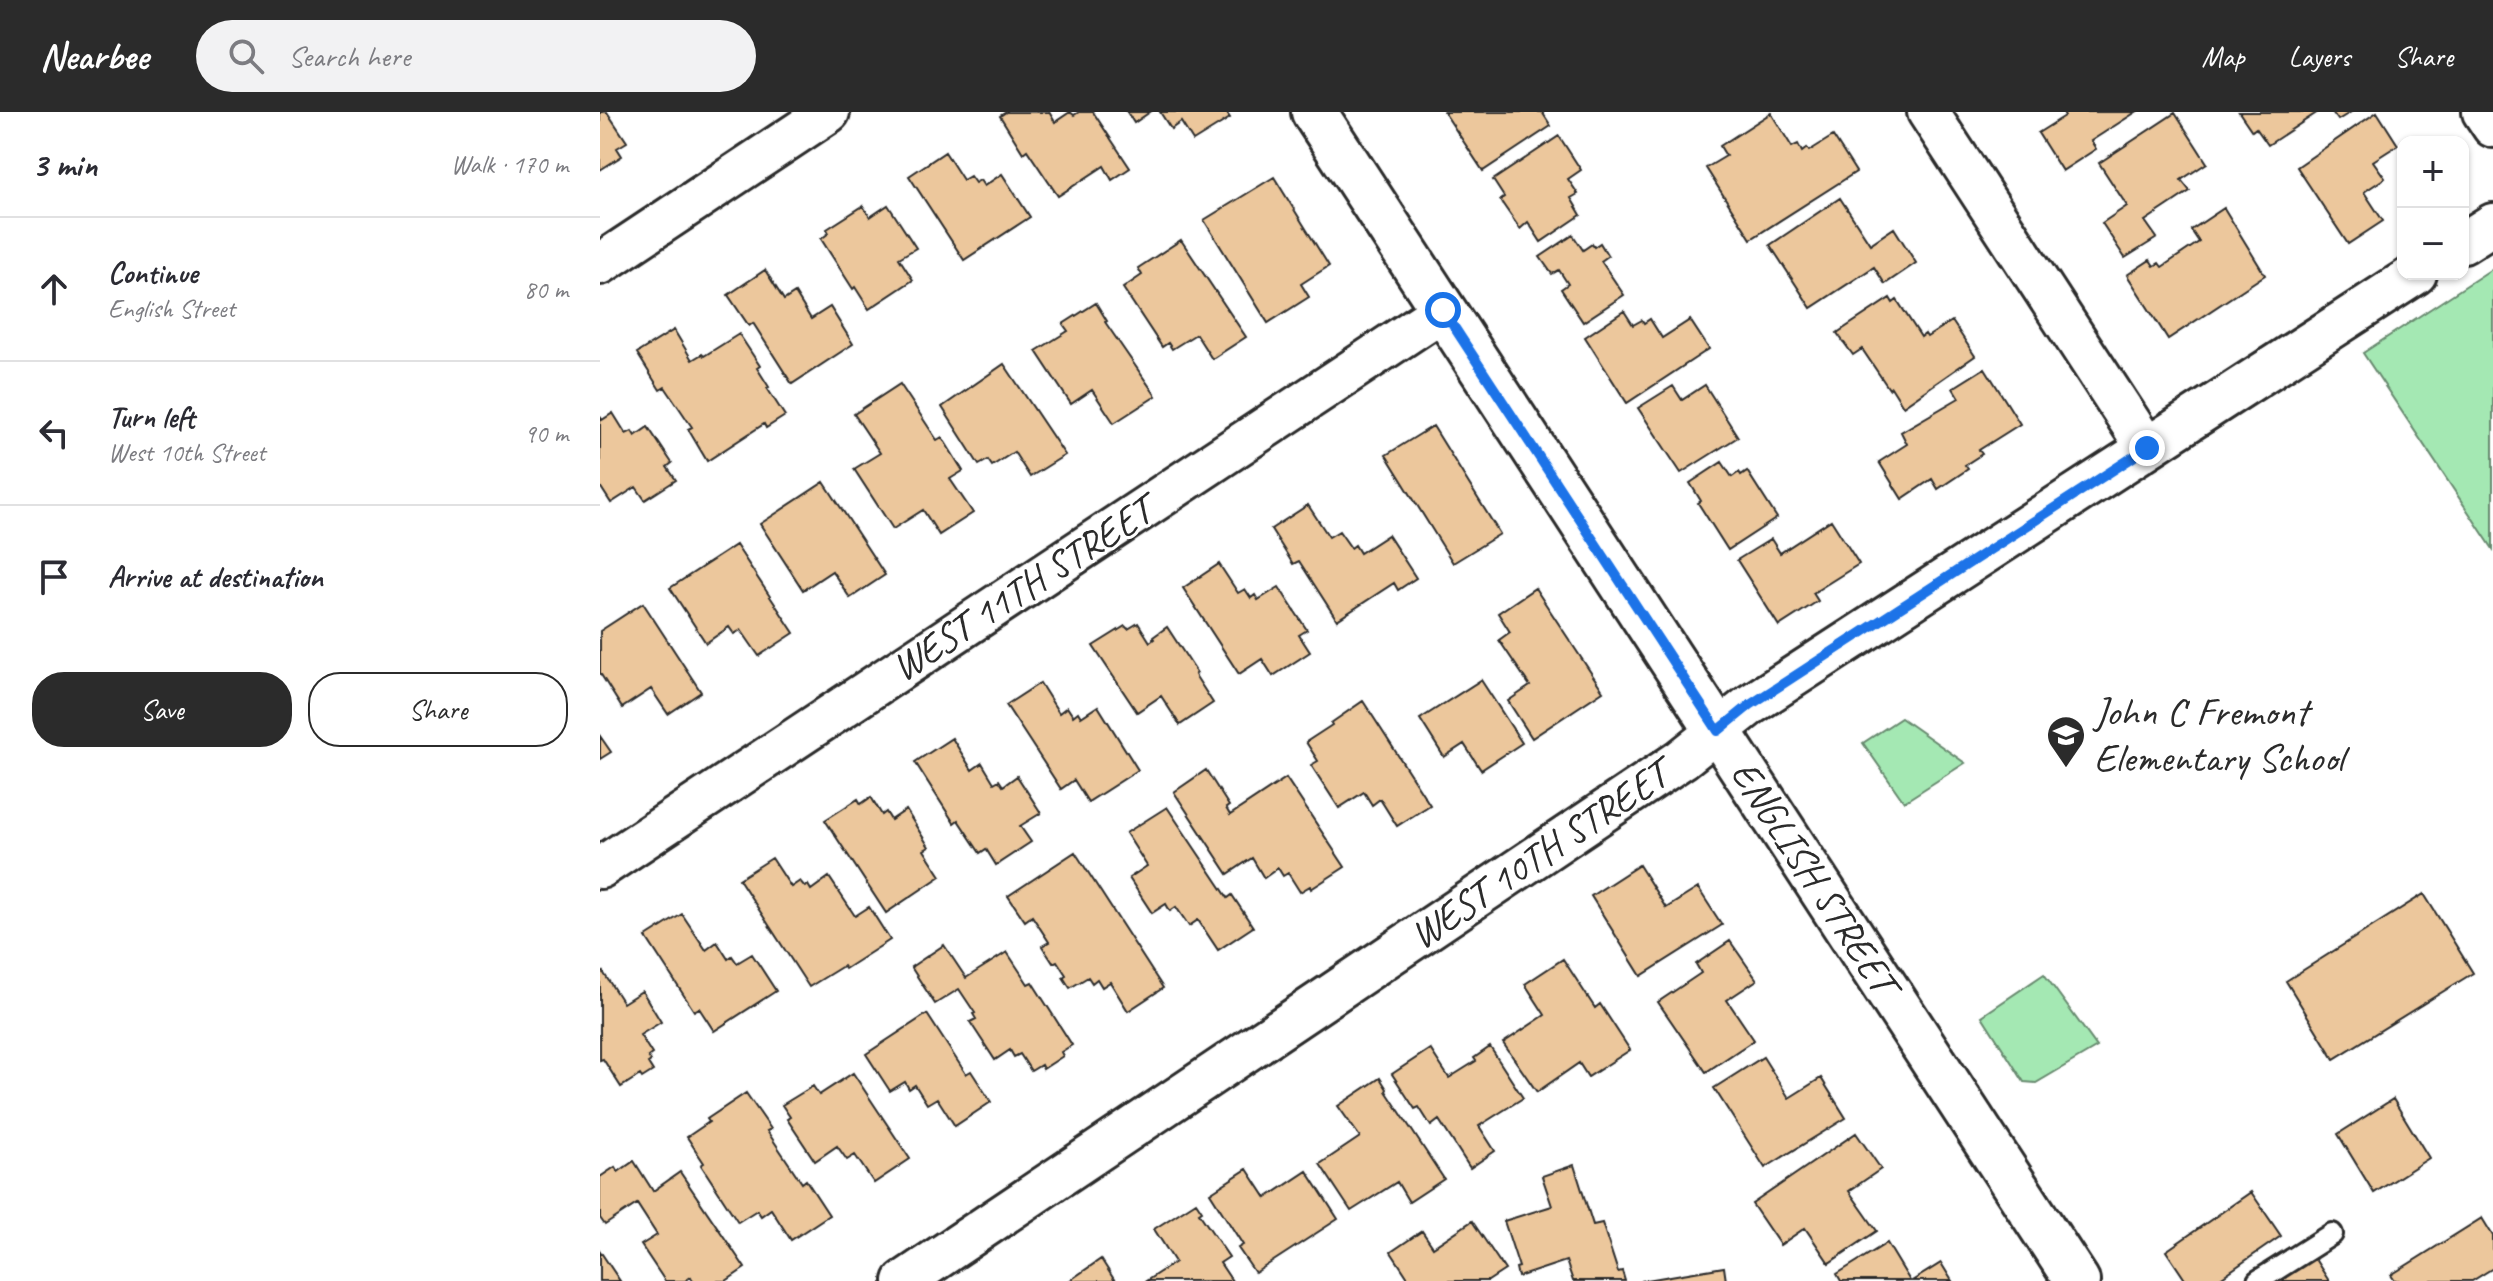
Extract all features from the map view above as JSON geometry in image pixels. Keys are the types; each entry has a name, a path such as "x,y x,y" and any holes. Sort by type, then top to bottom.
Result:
{"street":[{"path":"600,264 829,112"},
{"name":"ENGLISH STREET","path":"1314,112 2077,1281"},
{"path":"1928,112 2147,448"},
{"path":"2483,112 2493,127"},
{"path":"2469,239 2493,224"},
{"name":"WEST 10TH STREET","path":"904,1281 1669,768 1750,705 2407,280"},
{"name":"WEST 11TH STREET","path":"600,868 1443,310"}],"lane":[{"path":"2258,1281 2332,1234"}],"green space":[{"path":"2493,268 2493,549 2363,353"},
{"path":"1901,718 1965,763 1904,802 1863,743"},
{"path":"2044,974 2097,1047 2036,1083 2024,1082 1982,1016"}],"building":[{"path":"600,112 607,112 627,142 617,148 622,156 600,170"},
{"path":"1006,112 1049,112 1055,122 1070,112 1074,115 1093,112 1130,168 1112,180 1104,166 1058,196 1027,150 1023,153 1000,116"},
{"path":"1127,112 1150,112 1134,123"},
{"path":"1160,112 1226,112 1230,118 1193,141 1181,122 1171,129"},
{"path":"1444,112 1542,112 1551,126 1483,171"},
{"path":"2063,112 2136,112 2091,141 2096,149 2062,171 2038,133 2065,116"},
{"path":"2239,112 2318,112 2268,145 2256,128 2252,131"},
{"path":"2332,112 2351,112 2338,120"},
{"path":"2377,112 2397,143 2373,161 2385,178 2364,192 2383,221 2348,244 2297,167"},
{"path":"1771,113 1792,147 1798,144 1802,152 1833,136 1856,172 1751,239 1706,168 1726,156 1720,146"},
{"path":"2175,113 2207,163 2181,180 2190,191 2145,221 2157,238 2125,258 2102,223 2127,206 2099,163"},
{"path":"1559,136 1581,170 1568,179 1578,194 1571,198 1581,215 1541,242 1528,222 1520,229 1500,200 1504,197 1493,180"},
{"path":"945,152 963,180 970,176 975,183 980,180 984,186 1002,174 1030,217 964,260 909,176"},
{"path":"1274,177 1329,266 1301,284 1309,297 1268,323 1204,220"},
{"path":"1840,198 1870,244 1894,228 1916,263 1885,284 1874,267 1811,308 1770,245"},
{"path":"888,205 916,248 899,258 913,280 869,309 821,239 829,233 827,229 863,206 870,217"},
{"path":"2224,208 2265,275 2168,339 2127,275 2150,260 2154,266 2159,263 2162,267 2199,242 2191,230"},
{"path":"1573,235 1583,250 1600,243 1608,256 1601,261 1624,295 1583,322 1561,289 1568,284 1559,270 1552,274 1540,257"},
{"path":"1181,240 1246,337 1212,359 1196,334 1172,349 1168,343 1162,347 1123,288 1142,275 1138,268"},
{"path":"765,270 784,300 795,293 811,319 830,307 853,344 792,384 753,323 749,326 728,295"},
{"path":"1890,298 1893,303 1897,300 1921,337 1925,334 1927,337 1952,321 1975,356 1903,406 1862,349 1853,355 1837,333"},
{"path":"1096,303 1105,322 1156,396 1114,423 1092,390 1071,404 1036,351 1068,331 1063,324"},
{"path":"1624,311 1633,325 1650,319 1662,338 1690,320 1709,349 1627,403 1585,337"},
{"path":"674,330 692,360 739,334 760,366 757,368 767,388 785,416 766,428 764,424 707,461 688,429 692,427 665,387 660,390 637,353"},
{"path":"1004,364 1065,455 1030,477 1014,452 992,466 988,460 979,465 942,407"},
{"path":"1985,368 2020,424 1979,450 1982,454 1965,465 1968,469 1938,489 1932,479 1902,499 1879,462 1907,444 1901,432 1959,398 1953,388"},
{"path":"900,384 937,440 942,437 963,471 950,479 973,513 939,535 923,510 893,529 854,469 880,453 854,414"},
{"path":"1705,385 1738,437 1681,473 1638,408 1673,386 1682,400"},
{"path":"613,413 626,434 632,431 635,436 648,427 672,463 667,467 676,480 645,500 636,487 611,503 600,486 600,416 602,420"},
{"path":"1433,426 1500,534 1453,563 1386,455"},
{"path":"1722,462 1732,477 1747,471 1777,518 1728,550 1698,503 1701,501 1690,483"},
{"path":"824,482 885,575 850,598 832,571 803,590 760,524"},
{"path":"1308,505 1329,537 1339,531 1351,548 1355,545 1360,553 1388,535 1416,578 1398,590 1394,583 1337,620 1299,561 1293,564 1271,529"},
{"path":"1831,520 1859,564 1813,593 1818,601 1779,626 1737,560 1771,539 1780,553"},
{"path":"736,545 794,633 759,656 741,630 734,634 729,627 706,643 670,588"},
{"path":"1219,564 1238,593 1245,589 1251,598 1255,595 1258,600 1279,587 1307,630 1299,635 1310,652 1273,676 1262,659 1239,674 1183,588"},
{"path":"1535,588 1603,691 1532,738 1508,701 1530,686 1499,640 1510,632 1498,613"},
{"path":"643,603 701,692 668,714 651,689 622,708 600,673 600,631"},
{"path":"1138,623 1150,642 1167,627 1213,703 1180,725 1161,696 1137,712 1093,646 1125,626 1128,629"},
{"path":"1481,680 1522,743 1481,770 1464,744 1444,757 1420,719"},
{"path":"1040,683 1059,713 1067,707 1073,716 1078,712 1081,717 1098,706 1138,770 1088,802 1074,780 1061,789 1006,705"},
{"path":"1363,701 1430,805 1397,826 1380,799 1372,805 1364,792 1339,808 1311,765 1318,761 1306,742"},
{"path":"600,736 611,752 600,759"},
{"path":"952,738 972,770 982,763 994,783 999,780 1003,786 1017,776 1041,813 1020,826 1031,842 996,865 986,849 980,853 958,820 954,823 915,762"},
{"path":"1206,770 1229,806 1226,808 1230,815 1286,778 1345,867 1311,889 1310,886 1300,892 1288,873 1283,876 1278,868 1264,878 1252,858 1228,874 1174,792"},
{"path":"871,797 882,815 886,812 891,820 906,810 929,847 924,850 941,876 886,913 825,820 858,799 861,804"},
{"path":"1167,807 1228,898 1232,895 1253,927 1218,950 1198,920 1189,926 1176,907 1170,911 1166,904 1152,913 1129,878 1147,866 1126,833"},
{"path":"1075,852 1163,988 1128,1011 1110,982 1102,987 1097,979 1092,983 1088,977 1070,988 1057,961 1053,963 1042,946 1049,942 1032,916 1025,921 1008,896"},
{"path":"772,858 791,887 800,881 811,890 829,877 855,916 869,907 890,940 845,969 843,966 809,987 739,879"},
{"path":"1639,865 1666,908 1698,888 1722,925 1641,976 1591,896"},
{"path":"2424,894 2473,973 2334,1059 2286,981"},
{"path":"682,914 706,950 717,942 728,959 732,956 737,963 752,954 776,991 714,1031 699,1008 694,1011 646,937"},
{"path":"1730,941 1757,980 1727,1000 1754,1040 1706,1072 1658,1002 1701,973 1696,964"},
{"path":"944,945 966,978 1007,952 1028,984 1032,982 1072,1045 1061,1052 1063,1056 1043,1069 1041,1065 1031,1071 1020,1054 1014,1057 1010,1050 995,1060 970,1022 976,1019 975,1013 959,989 935,1004 911,967"},
{"path":"1563,959 1595,1008 1600,1004 1630,1050 1588,1077 1579,1063 1537,1092 1503,1043 1545,1015 1525,984"},
{"path":"603,972 623,1003 642,991 661,1022 640,1035 652,1054 648,1057 651,1061 648,1063 653,1071 621,1087 603,1059 600,1060 600,974"},
{"path":"927,1014 966,1074 971,1071 991,1102 955,1126 937,1098 927,1104 915,1085 909,1089 905,1082 890,1091 866,1054"},
{"path":"1490,1047 1523,1098 1479,1126 1495,1151 1470,1168 1439,1120 1431,1126 1419,1107 1415,1109 1392,1074 1430,1049 1449,1078 1476,1061 1474,1058"},
{"path":"1763,1057 1789,1098 1821,1078 1846,1118 1765,1168 1714,1088"},
{"path":"853,1073 910,1159 874,1183 855,1155 847,1160 837,1146 815,1161 787,1119 790,1117 782,1105 813,1086 819,1095"},
{"path":"1380,1078 1444,1179 1409,1202 1397,1182 1351,1211 1320,1164 1360,1137 1338,1106"},
{"path":"746,1093 802,1183 806,1180 829,1215 791,1240 771,1209 761,1216 757,1210 738,1222 701,1165 704,1163 687,1137 709,1122 707,1119"},
{"path":"2393,1099 2429,1158 2374,1193 2338,1134"},
{"path":"1856,1133 1881,1169 1849,1191 1877,1231 1829,1263 1805,1228 1780,1245 1752,1204"},
{"path":"634,1161 653,1191 680,1172 745,1268 726,1281 693,1281 691,1277 685,1281 665,1281 641,1245 657,1235 637,1204 605,1225 600,1218 600,1177 615,1167 618,1172"},
{"path":"1574,1165 1593,1225 1602,1223 1618,1272 1622,1271 1625,1281 1573,1281 1566,1261 1518,1277 1516,1268 1519,1267 1504,1221 1552,1206 1542,1176"},
{"path":"1247,1169 1266,1198 1307,1171 1338,1219 1255,1273 1238,1248 1243,1245 1210,1193"},
{"path":"2251,1192 2281,1236 2216,1281 2186,1281 2166,1251"},
{"path":"1196,1202 1202,1211 1199,1213 1229,1257 1220,1263 1232,1281 1146,1281 1175,1262 1154,1229"},
{"path":"2482,1218 2493,1236 2493,1268 2472,1281 2395,1281 2391,1275"},
{"path":"1472,1221 1505,1270 1488,1281 1410,1281 1391,1252 1422,1231 1433,1247"},
{"path":"1887,1243 1910,1281 1841,1281 1837,1274"},
{"path":"600,1251 620,1281 600,1281"},
{"path":"2313,1256 2329,1281 2275,1281"},
{"path":"1101,1259 1115,1281 1069,1281"},
{"path":"1941,1263 1952,1281 1912,1281"},
{"path":"1724,1267 1726,1281 1641,1281"}],"place":[{"name":"John C Fremont Elementary School","path":"2066,769"}],"route":[{"path":"1443,310 1718,731 1750,705 2147,448"}]}
